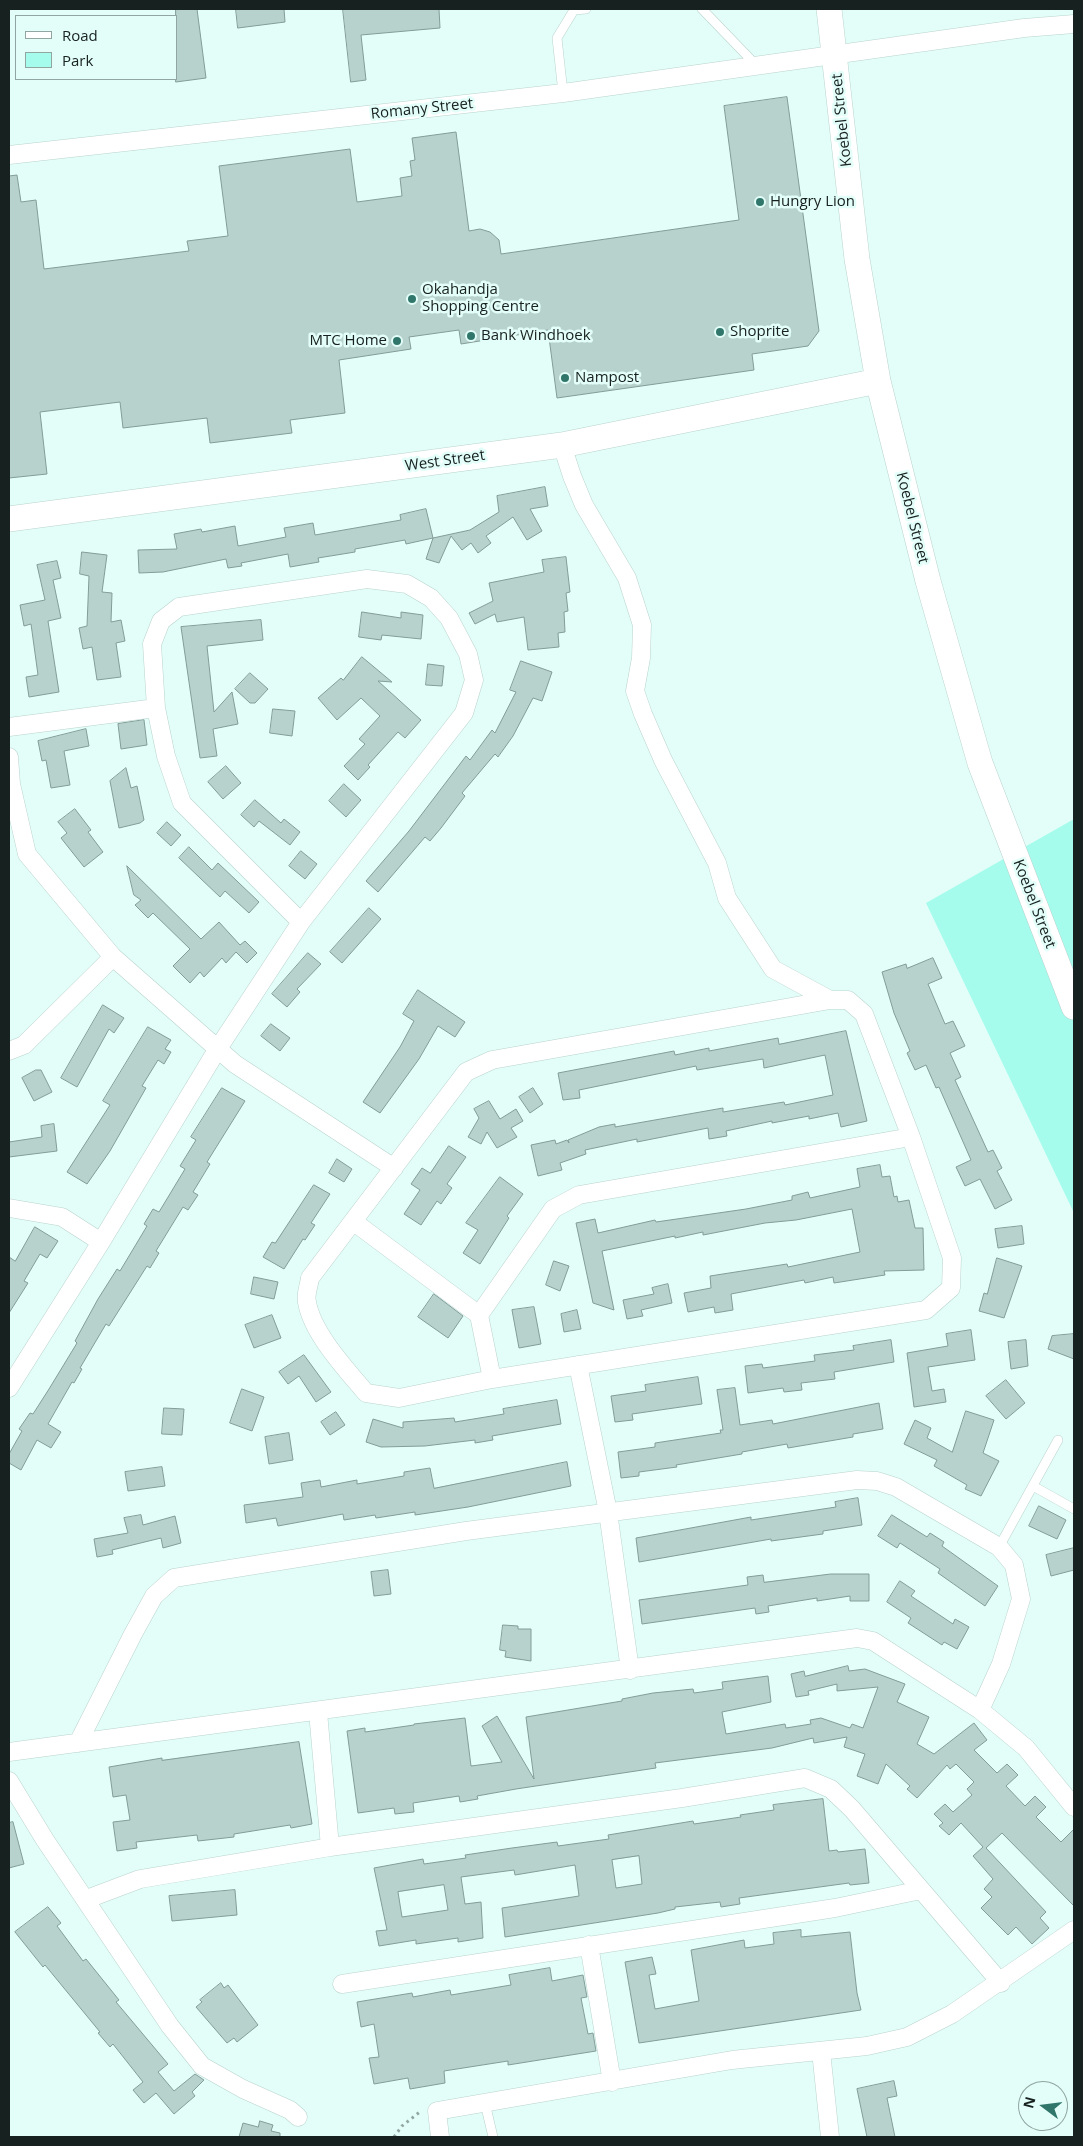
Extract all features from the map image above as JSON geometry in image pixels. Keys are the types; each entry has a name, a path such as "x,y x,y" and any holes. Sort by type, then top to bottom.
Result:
{"main road":[{"name":"Koebel Street","path":"829,9 857,259 878,381 928,581 980,762 1074,1008"},
{"name":"West Street","path":"9,519 562,445 878,381"}],"street":[{"name":"Romany Street","path":"9,155 563,93 1024,28 1074,24"},
{"path":"562,445 584,506 626,578 642,625 641,658 635,691 643,714 663,760 717,863 726,898 773,969 830,1000"},
{"path":"9,1388 101,1242 217,1050 301,922 464,713 474,680 468,654 449,618 431,598 407,584 367,579 179,607 161,621 152,644 156,708 166,756 182,803 301,922"},
{"path":"9,727 156,708"},
{"path":"9,757 11,784 27,854 113,957 217,1050 394,1168"},
{"path":"9,1052 24,1045 113,957"},
{"path":"830,1000 848,1000 864,1014 911,1137 952,1258 951,1288 926,1310 492,1379 398,1398 366,1393 336,1356 310,1316 306,1299 310,1278 466,1072 492,1060 830,1000"},
{"path":"480,1315 553,1209 579,1195 911,1137"},
{"path":"9,1208 62,1217 101,1242"},
{"path":"354,1222 480,1315 492,1379"},
{"path":"578,1365 608,1512 630,1670"},
{"path":"78,1743 154,1596 174,1578 466,1531 848,1482 877,1481 896,1487 999,1547 1014,1565 1021,1599 1000,1664 980,1710"},
{"path":"9,1752 318,1712 857,1638 873,1641 980,1710 1026,1748 1074,1807"},
{"path":"318,1712 330,1847"},
{"path":"87,1899 140,1879 330,1847 682,1798 805,1778 831,1789 852,1809 1001,1983"},
{"path":"9,1781 45,1840 87,1899 170,2026 202,2066 243,2089 290,2110 298,2117"},
{"path":"342,1984 835,1908 921,1890"},
{"path":"440,2137 437,2111 732,2060 867,2046 907,2037 952,2014 1001,1983 1074,1930"},
{"path":"589,1945 612,2082"},
{"path":"821,2051 830,2137"}],"lane":[{"path":"563,93 557,38 574,10 586,9"},
{"path":"702,9 757,66"},
{"path":"999,1547 1058,1440"},
{"path":"1033,1486 1074,1509"},
{"path":"485,2103 493,2137"}],"path":[{"path":"394,2137 402,2126 422,2111 437,2111"}],"green space":[{"path":"1074,819 1074,1213 926,903"}],"building":[{"path":"176,9 197,9 206,78 176,82 178,80 178,15 176,15"},
{"path":"236,9 284,9 285,22 238,28"},
{"path":"343,9 439,9 440,28 361,35 366,80 351,82"},
{"name":"Okahandja Shopping Centre","path":"787,97 819,331 808,346 752,354 754,370 557,398 548,330 461,344 459,330 409,337 411,349 339,360 345,413 290,420 292,433 210,443 207,418 123,428 120,402 40,412 47,474 9,478 9,176 17,175 21,202 36,200 44,269 189,251 187,241 228,236 219,166 350,149 357,202 402,196 400,178 412,176 410,161 415,160 412,138 456,132 469,231 480,229 490,232 499,240 501,254 739,220 724,106"},
{"path":"545,487 548,506 530,509 542,531 527,540 513,517 486,536 491,543 478,553 471,543 462,550 451,536 439,563 426,559 433,538 470,530 499,512 497,496"},
{"path":"426,509 433,538 406,544 405,540 355,549 355,552 318,558 319,562 290,567 288,554 241,563 242,566 228,568 226,559 163,572 139,573 138,550 177,549 174,534 201,529 202,532 235,526 238,546 286,537 284,528 313,523 315,535 401,520 400,515"},
{"path":"82,552 107,555 102,592 112,593 111,622 121,620 125,641 116,643 121,677 97,680 92,647 83,649 79,628 87,626 89,576 80,574"},
{"path":"566,557 570,592 566,593 568,611 564,612 565,632 558,633 559,647 528,650 524,617 497,622 495,614 475,624 469,613 493,601 489,583 544,572 542,560"},
{"path":"57,561 61,578 53,580 61,618 48,621 59,692 29,697 26,677 38,675 31,624 24,626 20,605 45,600 37,565"},
{"path":"362,612 401,618 401,612 423,615 421,639 382,635 381,640 359,637"},
{"path":"261,620 263,640 207,646 214,712 232,692 238,724 213,729 217,756 200,758 181,627"},
{"path":"362,657 392,682 378,681 421,720 405,738 398,732 368,765 370,767 358,780 344,766 365,744 359,739 380,716 361,698 337,720 318,698 341,678 343,680"},
{"path":"521,661 552,672 542,701 533,698 513,736 498,757 495,754 462,793 465,796 430,841 425,837 378,892 366,881 409,831 466,756 470,760 492,730 495,733 516,692 510,690"},
{"path":"428,664 444,666 442,686 426,685"},
{"path":"250,673 268,689 255,703 250,703 235,689"},
{"path":"273,709 295,711 292,736 270,733"},
{"path":"144,720 147,745 121,749 118,724"},
{"path":"86,729 89,746 64,751 70,785 51,788 46,760 42,761 38,741"},
{"path":"226,766 241,783 223,799 208,782"},
{"path":"126,768 131,788 137,786 144,820 140,823 119,828 110,781"},
{"path":"344,784 361,800 346,817 329,801"},
{"path":"255,800 281,823 284,819 300,832 290,845 259,821 254,827 241,815"},
{"path":"75,809 91,830 88,832 103,852 84,867 61,838 67,833 58,822"},
{"path":"167,822 181,835 171,846 157,833"},
{"path":"189,847 212,870 218,863 259,902 249,913 225,891 220,897 179,858"},
{"path":"301,851 317,864 305,879 289,866"},
{"path":"127,866 201,939 219,922 240,945 245,941 257,953 247,963 236,952 226,963 222,958 204,977 200,972 190,983 173,966 190,949 153,913 148,918 135,905 141,900 134,895"},
{"path":"369,908 381,919 342,963 330,952"},
{"path":"308,953 321,964 297,989 300,992 287,1007 272,994"},
{"path":"933,958 942,978 928,984 945,1024 953,1021 965,1046 950,1053 961,1077 955,1080 988,1152 993,1150 1002,1168 997,1171 1012,1200 995,1209 980,1179 965,1186 956,1167 971,1160 939,1087 936,1088 926,1065 915,1070 907,1053 910,1051 894,1013 882,972 906,964 907,968"},
{"path":"418,990 465,1022 455,1037 438,1026 419,1059 380,1113 363,1102 400,1047 414,1021 403,1014"},
{"path":"103,1005 124,1018 114,1033 109,1029 77,1087 61,1078"},
{"path":"271,1024 290,1038 280,1051 261,1036"},
{"path":"148,1027 171,1040 165,1049 171,1052 164,1064 158,1060 142,1086 146,1088 110,1151 87,1184 67,1172 110,1105 103,1101"},
{"path":"846,1031 867,1121 841,1127 838,1113 809,1119 809,1116 772,1123 772,1121 726,1131 727,1136 709,1139 708,1128 637,1142 637,1139 585,1150 586,1154 560,1163 562,1170 538,1176 531,1145 555,1140 556,1144 567,1140 569,1143 568,1140 599,1127 615,1124 615,1127 723,1108 723,1112 784,1102 785,1105 833,1095 825,1055 764,1068 763,1059 697,1070 696,1066 579,1090 580,1098 563,1100 558,1073 674,1051 675,1055 709,1048 709,1051 778,1038 779,1044"},
{"path":"36,1070 41,1070 52,1092 34,1101 22,1078"},
{"path":"222,1088 245,1101 207,1162 210,1164 193,1192 198,1195 188,1210 183,1207 156,1251 159,1253 150,1268 147,1266 109,1326 106,1324 80,1368 82,1369 74,1383 72,1382 48,1424 61,1432 51,1448 37,1440 21,1470 9,1463 9,1454 22,1431 19,1429 30,1413 33,1414 49,1389 77,1343 75,1341 98,1299 117,1269 120,1271 147,1226 144,1224 153,1209 159,1212 185,1169 180,1166 196,1140 191,1137"},
{"path":"533,1088 543,1104 530,1113 519,1097"},
{"path":"489,1101 500,1119 516,1109 523,1121 511,1128 517,1137 497,1148 487,1132 481,1144 468,1137 479,1118 474,1109"},
{"path":"54,1124 57,1151 9,1157 9,1142 42,1137 41,1126"},
{"path":"449,1146 466,1157 447,1184 452,1188 441,1204 437,1201 421,1225 404,1214 420,1190 411,1184 422,1168 430,1173"},
{"path":"337,1159 352,1169 344,1182 329,1173"},
{"path":"880,1165 882,1177 890,1176 894,1197 897,1196 898,1202 909,1200 915,1228 923,1228 924,1270 884,1271 885,1275 834,1283 833,1277 805,1283 804,1280 731,1294 733,1310 715,1313 714,1307 688,1312 684,1293 711,1288 710,1276 787,1264 788,1267 860,1252 852,1209 703,1235 703,1232 675,1238 675,1236 602,1251 614,1310 593,1303 576,1223 595,1219 598,1233 655,1220 656,1222 746,1209 792,1200 792,1196 808,1192 810,1198 860,1187 857,1169"},
{"path":"500,1177 523,1194 507,1216 509,1218 480,1264 463,1253 478,1230 466,1223"},
{"path":"314,1185 330,1194 311,1223 315,1225 305,1240 303,1239 284,1269 263,1257 272,1242 275,1243"},
{"path":"1022,1226 1024,1244 998,1248 995,1229"},
{"path":"35,1227 58,1241 47,1258 40,1254 24,1281 28,1283 9,1313 9,1257 15,1261"},
{"path":"997,1258 1022,1266 1004,1318 979,1311 984,1293 987,1294"},
{"path":"554,1261 569,1266 560,1291 546,1285"},
{"path":"254,1277 278,1282 274,1299 251,1294"},
{"path":"668,1284 672,1303 641,1310 643,1316 627,1319 623,1300 654,1294 652,1288"},
{"path":"434,1294 463,1316 448,1338 418,1317"},
{"path":"534,1307 541,1344 519,1348 512,1310"},
{"path":"577,1310 581,1329 564,1332 561,1314"},
{"path":"272,1315 281,1338 254,1348 245,1325"},
{"path":"971,1330 975,1360 928,1367 932,1391 944,1389 946,1402 914,1407 907,1353 948,1346 946,1334"},
{"path":"1074,1334 1074,1359 1048,1349 1052,1336"},
{"path":"891,1340 894,1362 834,1372 835,1379 801,1383 802,1390 784,1392 783,1388 748,1393 745,1366 762,1364 763,1368 815,1361 814,1355 854,1350 853,1346"},
{"path":"1026,1340 1028,1366 1011,1369 1008,1342"},
{"path":"304,1355 331,1392 316,1402 299,1376 288,1384 279,1372"},
{"path":"698,1377 702,1404 632,1414 633,1420 615,1422 611,1396 646,1391 645,1385"},
{"path":"1006,1380 1025,1403 1006,1419 986,1396"},
{"path":"735,1388 740,1425 772,1420 773,1424 879,1403 883,1429 853,1434 853,1437 788,1448 787,1444 742,1452 742,1454 676,1465 677,1467 639,1472 639,1476 621,1478 618,1452 655,1447 655,1443 721,1433 720,1430 723,1430 717,1390"},
{"path":"242,1389 264,1397 252,1431 230,1423"},
{"path":"557,1400 561,1424 492,1436 493,1440 475,1443 475,1440 425,1446 381,1447 366,1442 373,1419 403,1428 403,1422 454,1418 455,1422 504,1414 503,1409"},
{"path":"164,1408 184,1409 182,1435 162,1434"},
{"path":"966,1411 994,1420 983,1453 999,1461 981,1496 965,1489 967,1485 934,1466 937,1460 904,1444 915,1420 931,1428 927,1438 952,1452"},
{"path":"336,1412 345,1425 330,1435 321,1422"},
{"path":"289,1433 293,1460 269,1464 265,1437"},
{"path":"567,1462 571,1486 468,1507 415,1515 415,1512 376,1518 375,1515 344,1520 343,1514 278,1526 276,1518 246,1523 244,1505 303,1497 301,1483 320,1480 321,1487 357,1480 357,1484 404,1476 404,1472 430,1468 434,1488"},
{"path":"162,1467 165,1486 128,1491 125,1472"},
{"path":"858,1498 862,1525 823,1531 823,1534 771,1541 771,1539 639,1562 636,1538 751,1517 751,1520 836,1507 835,1502"},
{"path":"1039,1506 1066,1520 1057,1539 1029,1526"},
{"path":"141,1515 143,1525 175,1516 181,1543 163,1548 161,1538 112,1550 113,1554 97,1557 94,1539 128,1533 124,1518"},
{"path":"892,1515 927,1537 930,1533 944,1542 942,1546 998,1586 985,1606 938,1573 940,1569 900,1543 897,1548 878,1536"},
{"path":"1074,1548 1074,1570 1051,1576 1046,1555"},
{"path":"388,1570 391,1594 374,1596 371,1572"},
{"path":"831,1574 869,1574 869,1601 850,1601 850,1596 817,1601 817,1598 768,1606 769,1612 756,1614 755,1608 642,1624 639,1600 748,1585 747,1577 763,1575 764,1582"},
{"path":"900,1581 915,1591 911,1596 953,1624 955,1619 969,1627 957,1649 944,1642 942,1645 908,1623 911,1618 887,1602"},
{"path":"503,1625 518,1626 518,1629 531,1629 531,1661 505,1657 506,1651 500,1650"},
{"path":"848,1666 849,1671 865,1669 905,1684 897,1702 929,1717 917,1744 934,1754 974,1723 987,1740 974,1750 997,1773 1007,1764 1018,1775 1006,1786 1025,1806 1035,1796 1046,1807 1036,1817 1061,1842 1074,1829 1074,1906 1002,1833 986,1848 1046,1912 1040,1918 1049,1928 1032,1944 1016,1927 1008,1935 981,1908 992,1897 984,1889 993,1879 973,1856 983,1847 961,1823 949,1835 939,1826 943,1823 934,1814 945,1804 953,1812 972,1795 967,1789 974,1782 956,1764 950,1769 947,1765 917,1798 907,1789 910,1786 886,1764 878,1784 857,1776 865,1754 844,1747 847,1737 814,1743 813,1738 772,1748 655,1763 656,1768 516,1789 477,1796 478,1799 460,1802 459,1796 413,1803 414,1812 395,1814 394,1808 358,1813 347,1731 365,1728 365,1732 465,1718 471,1766 502,1762 482,1726 497,1716 534,1779 526,1717 622,1701 622,1699 653,1693 693,1689 694,1693 723,1689 722,1682 768,1676 771,1702 722,1712 726,1734 785,1724 786,1728 811,1724 810,1720 821,1718 850,1728 852,1724 863,1728 878,1687 837,1691 837,1684 808,1691 809,1695 796,1697 791,1674 804,1671 805,1676"},
{"path":"299,1742 312,1824 291,1828 290,1825 234,1834 234,1837 198,1841 197,1835 136,1842 137,1848 117,1851 113,1822 130,1820 126,1795 113,1797 109,1767 162,1758 162,1760"},
{"path":"823,1799 829,1851 865,1849 869,1883 850,1885 849,1883 739,1898 740,1904 721,1907 720,1902 675,1907 675,1909 658,1913 505,1937 502,1908 579,1896 575,1865 515,1875 514,1870 461,1877 465,1904 481,1902 483,1938 458,1942 458,1938 416,1944 416,1940 379,1946 376,1931 387,1930 374,1868 423,1859 424,1864 466,1858 465,1855 557,1842 558,1846 609,1839 608,1835 693,1821 694,1824 741,1817 740,1815 774,1810 773,1805","holes":["639,1856 642,1884 616,1888 612,1860","444,1885 448,1910 402,1917 398,1892"]},
{"path":"13,1822 24,1864 9,1868 9,1823"},
{"path":"235,1890 237,1915 172,1921 169,1896"},
{"path":"48,1907 61,1923 57,1926 83,1961 86,1959 119,2000 116,2002 168,2064 158,2072 174,2091 195,2074 204,2080 192,2092 195,2096 174,2114 156,2093 144,2103 133,2090 143,2082 113,2044 110,2047 98,2033 100,2032 15,1932"},
{"path":"801,1930 801,1937 850,1932 857,1993 861,2010 639,2043 625,1962 652,1957 656,1974 649,1975 655,2009 699,2001 691,1950 744,1940 745,1948 774,1944 773,1933"},
{"path":"550,1968 552,1981 583,1975 587,1997 581,1998 588,2034 593,2033 596,2051 508,2065 508,2061 444,2071 445,2083 410,2089 408,2078 374,2084 369,2058 379,2057 374,2024 361,2027 357,2002 412,1993 413,1997 450,1990 451,1995 511,1985 509,1975"},
{"path":"221,1983 224,1988 228,1985 258,2025 237,2042 234,2038 227,2043 196,2007 202,2002 200,2000"},
{"path":"894,2081 897,2096 887,2098 895,2137 867,2137 857,2089"},
{"path":"260,2121 273,2125 271,2131 280,2133 280,2137 239,2137 243,2123 258,2127"}],"place":[{"name":"Hungry Lion","path":"760,202"},
{"name":"Okahandja Shopping Centre","path":"412,299"},
{"name":"Shoprite","path":"720,332"},
{"name":"Bank Windhoek","path":"471,336"},
{"name":"MTC Home","path":"397,341"},
{"name":"Nampost","path":"565,378"}]}
